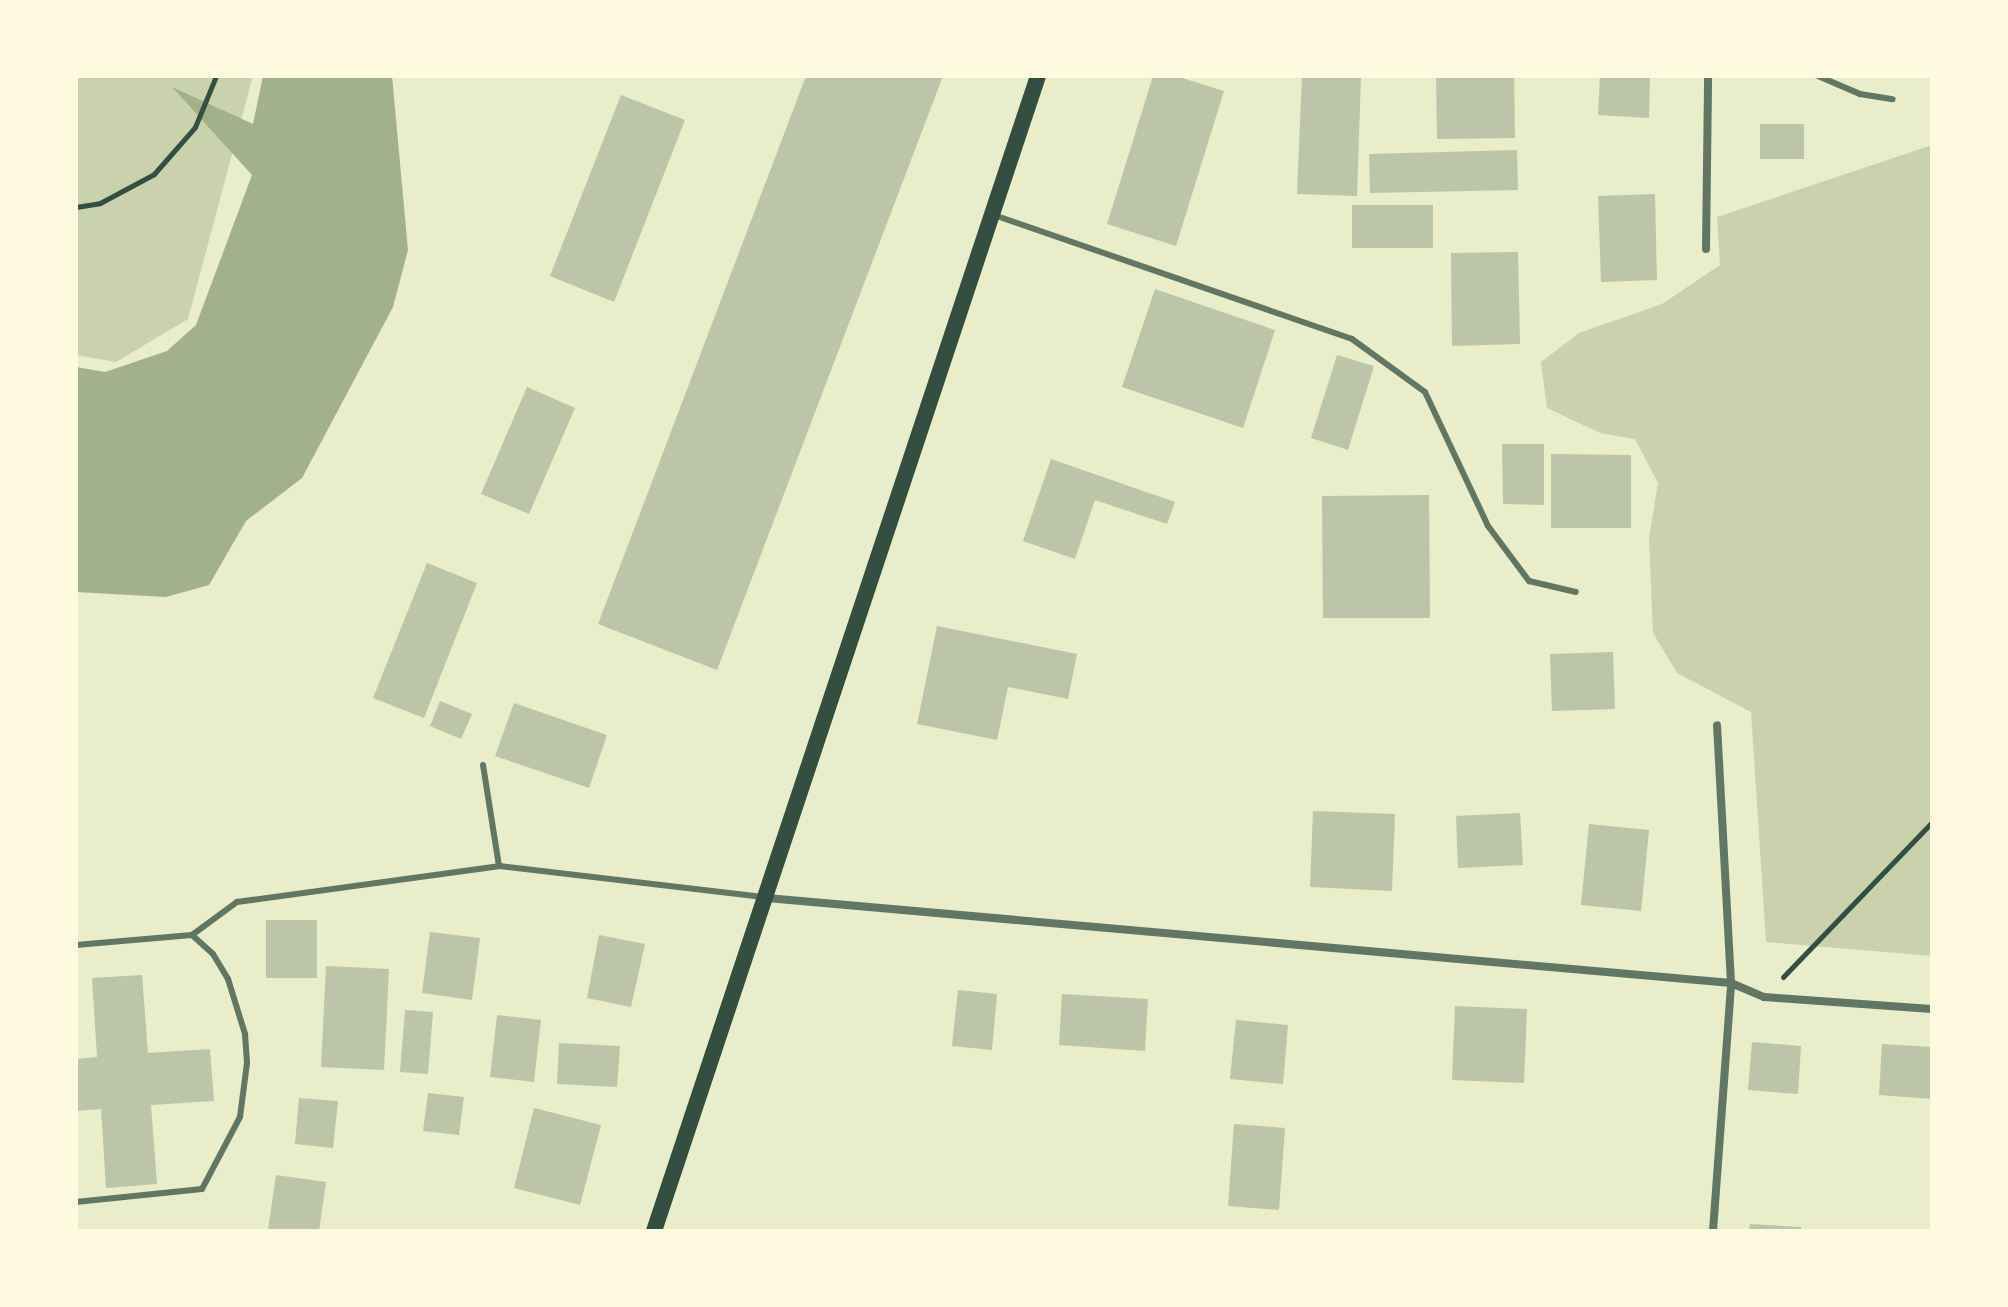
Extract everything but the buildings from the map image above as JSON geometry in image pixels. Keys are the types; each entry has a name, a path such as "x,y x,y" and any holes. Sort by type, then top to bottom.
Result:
{"main road":[{"path":"654,1231 1038,76"}],"street":[{"path":"1706,249 1708,76"},
{"path":"1713,1231 1731,983 1717,725"},
{"path":"767,898 1731,983 1764,997 1932,1009"}],"lane":[{"path":"1818,76 1860,94 1893,99"},
{"path":"994,215 1352,339 1425,392 1488,526 1529,581 1576,592"},
{"path":"483,765 499,866"},
{"path":"76,945 192,935 237,902 499,866 767,898"},
{"path":"76,1202 202,1189 231,1143 246,1090 245,1034 228,979 213,954 192,935"}],"path":[{"path":"76,207 100,203 154,174 195,127 216,76"},
{"path":"1764,997 1932,822"}],"shaded area":[{"path":"76,76 253,76 188,319 116,362 76,355"},
{"path":"263,76 392,76 408,250 393,307 302,478 246,521 209,585 166,597 76,592 76,367 105,372 167,351 196,325 252,175 172,87 253,124"},
{"path":"1932,145 1932,956 1766,942 1751,712 1677,673 1653,633 1649,537 1658,483 1635,439 1600,433 1547,408 1541,362 1579,333 1662,304 1720,265 1717,217"}]}
